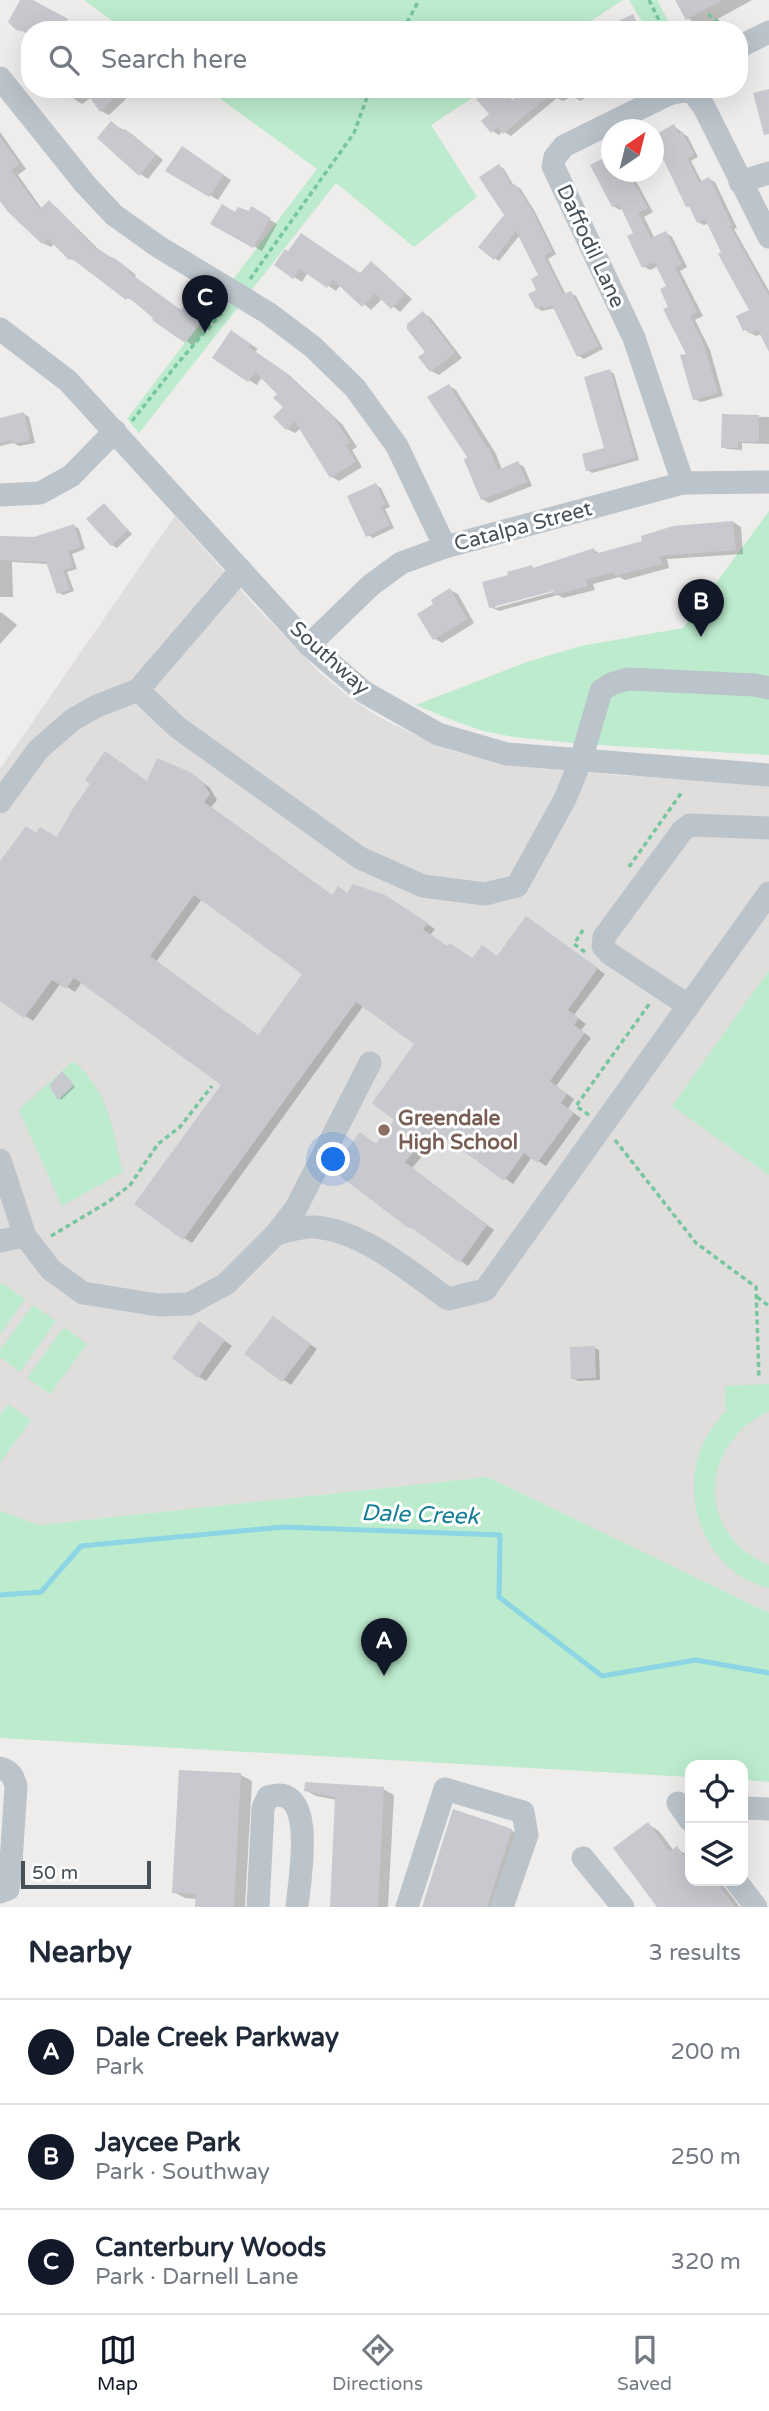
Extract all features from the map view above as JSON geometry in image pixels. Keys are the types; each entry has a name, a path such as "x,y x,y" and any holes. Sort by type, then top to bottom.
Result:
{"street":[{"path":"748,42 769,32"},
{"path":"0,78 85,184 114,215 159,247 268,313 313,347 355,388 397,446 445,547"},
{"name":"Daffodil Lane","path":"660,98 564,146 555,157 553,166 634,338 683,483"},
{"name":"Daffodil Lane","path":"698,98 740,182"},
{"path":"769,173 740,182 769,237"},
{"name":"Southway","path":"0,329 123,427 241,570 309,645 364,692 438,734 507,754 769,775"},
{"path":"0,495 40,493 72,477 123,427"},
{"name":"Catalpa Street","path":"309,645 371,585 401,563 445,547 683,483 769,482"},
{"path":"0,802 38,750 72,720 97,706 138,690 241,570"},
{"path":"138,690 177,727 359,858 423,886 485,894 517,886 565,799 581,760 601,691 611,684 628,679 755,685 769,688"},
{"path":"689,1006 610,954 603,946 604,937 682,831 690,825 769,828"},
{"path":"276,1234 312,1226 347,1233 396,1262 448,1299 485,1290 769,893"},
{"path":"0,1160 25,1236 51,1270 83,1293 158,1305 189,1304 226,1283 276,1234 296,1208 370,1063"},
{"path":"0,1241 25,1236"},
{"path":"0,1768 14,1777 16,1787 10,1877 8,1889 0,1892"},
{"path":"407,1907 444,1789 523,1812 527,1835 502,1907"},
{"path":"258,1907 263,1808 268,1797 278,1795 295,1803 303,1829 297,1907"},
{"path":"748,1808 769,1809"},
{"path":"583,1858 623,1907"},
{"path":"740,1886 756,1907"}],"path":[{"path":"408,21 419,0"},
{"path":"649,0 660,21"},
{"path":"708,14 717,21"},
{"path":"123,427 238,294 354,133 367,98"},
{"path":"51,1236 108,1202 130,1185 158,1144 180,1128 212,1086"},
{"path":"757,1297 769,1306"}],"shaded area":[{"name":"Greendale High School","path":"175,516 256,607 321,674 379,717 413,734 452,751 504,764 614,775 769,784 769,1613 488,1477 39,1525 0,1511 0,769"}],"green space":[{"path":"84,0 623,0 591,21 113,21"},
{"path":"629,0 657,0 668,21 642,21"},
{"path":"219,98 472,98 431,125 477,197 414,247 336,183 139,433 127,419 317,169"},
{"path":"769,511 769,755 582,744 514,737 483,731 416,705 527,662 581,646 683,628"},
{"path":"769,970 769,1175 672,1106"},
{"path":"73,1061 86,1073 102,1098 112,1125 123,1172 62,1206 19,1110"},
{"path":"2,1283 25,1299 0,1334 0,1285"},
{"path":"33,1305 56,1321 20,1372 0,1357 0,1350"},
{"path":"64,1327 87,1344 50,1394 27,1378"},
{"path":"769,1384 769,1411 746,1426 729,1445 719,1466 715,1489 718,1511 728,1532 745,1551 769,1565 769,1588 733,1571 719,1557 700,1523 694,1485 696,1465 704,1442 728,1409 725,1409 725,1386"},
{"path":"8,1404 31,1420 0,1463 0,1415"},
{"path":"488,1477 769,1613 769,1782 748,1780 748,1760 685,1760 685,1777 0,1738 0,1511 39,1525"}],"building":[{"path":"20,0 33,0 68,19 21,21 21,31 8,22"},
{"path":"675,0 722,0 686,20"},
{"path":"633,14 636,21 619,21"},
{"path":"769,89 769,134 764,135 753,93"},
{"path":"90,98 115,98 100,112"},
{"path":"508,98 511,101 514,98 546,98 503,134 498,127 491,133 481,121 489,114 476,99"},
{"path":"111,121 156,155 139,176 97,138"},
{"path":"674,124 679,134 682,132 694,154 687,158 699,182 709,177 732,225 730,226 769,296 769,352 758,330 749,334 747,329 743,331 736,316 749,310 718,254 721,252 705,219 697,223 689,206 686,207 664,161 664,130"},
{"path":"0,137 20,164 11,170 40,209 49,200 98,251 99,249 112,259 113,257 130,270 128,272 181,310 186,303 205,318 185,343 152,320 153,318 128,297 126,300 71,258 69,260 48,239 42,244 8,212 0,201"},
{"path":"182,146 224,175 209,197 165,171"},
{"path":"601,160 601,182 633,182 648,208 638,213 651,238 666,231 682,264 675,267 697,312 690,316 704,345 718,393 693,400 680,355 686,354 663,309 668,307 660,289 666,286 654,262 642,268 627,236 633,233 619,204 612,207 590,165"},
{"path":"499,164 512,186 515,184 530,206 552,251 544,256 563,294 571,291 599,346 577,357 552,305 536,309 528,294 536,290 531,279 538,275 516,231 494,260 478,247 504,215 479,177"},
{"path":"222,204 235,212 238,207 249,211 251,206 271,218 253,248 210,224"},
{"path":"301,233 360,273 371,261 406,293 391,309 375,294 362,307 333,280 327,288 300,269 293,279 274,265"},
{"path":"423,311 455,353 430,372 418,357 425,352 407,329 407,324"},
{"path":"231,330 251,344 249,347 281,369 334,417 350,442 345,445 356,462 330,478 295,422 286,430 273,417 283,407 273,398 277,394 255,372 248,382 212,358"},
{"path":"610,369 636,458 586,471 582,454 604,448 584,377"},
{"path":"449,384 489,448 498,470 518,461 527,482 481,500 464,460 467,457 427,397"},
{"path":"24,412 30,440 13,444 12,440 0,443 0,418"},
{"path":"722,414 759,415 759,442 738,442 738,448 721,448"},
{"path":"376,483 386,504 381,506 390,525 366,537 347,496"},
{"path":"104,503 128,530 111,546 86,519"},
{"path":"733,521 736,550 660,556 662,564 615,576 614,572 586,580 588,586 554,595 553,591 489,608 482,582 508,575 507,572 532,565 533,568 594,548 595,554 642,541 641,536 673,526"},
{"path":"74,524 81,547 68,551 73,567 63,570 70,589 57,594 46,562 0,560 0,536 34,537"},
{"path":"450,588 467,619 433,640 417,614 433,604 431,600"},
{"path":"105,751 147,781 157,758 190,772 202,781 210,794 204,802 332,895 338,886 347,893 353,884 385,895 428,923 423,929 447,946 450,943 472,958 482,945 497,956 526,916 598,968 568,1010 579,1018 574,1025 585,1033 550,1081 567,1094 561,1103 574,1113 537,1163 524,1153 504,1181 433,1129 405,1162 487,1225 460,1263 409,1226 408,1228 332,1170 360,1132 376,1144 394,1120 372,1103 414,1044 356,1002 183,1240 134,1204 221,1085 74,978 66,989 52,980 24,1018 0,1001 0,861 26,826 36,833 40,827 57,837 90,784 85,780","holes":["194,895 302,974 258,1035 150,956"]},
{"path":"62,1071 74,1085 58,1100 49,1086"},
{"path":"273,1316 311,1344 282,1382 244,1354"},
{"path":"199,1321 225,1340 198,1378 172,1358"},
{"path":"595,1346 596,1378 571,1379 570,1347"},
{"path":"179,1770 241,1773 234,1907 195,1907 196,1894 172,1893"},
{"path":"305,1782 384,1787 378,1907 330,1907 335,1797 304,1791"},
{"path":"453,1809 512,1829 487,1907 422,1907"},
{"path":"648,1822 670,1852 677,1846 685,1855 685,1886 720,1886 735,1907 657,1907 613,1848"}],"waterway":[{"name":"Dale Creek","path":"0,1595 41,1592 81,1546 283,1527 500,1535 499,1597 602,1676 696,1660 769,1673"}],"place":[{"name":"Canterbury Woods","path":"205,333"},
{"name":"Jaycee Park","path":"701,637"},
{"name":"Greendale High School","path":"384,1130"},
{"name":"Dale Creek Parkway","path":"384,1676"}]}
